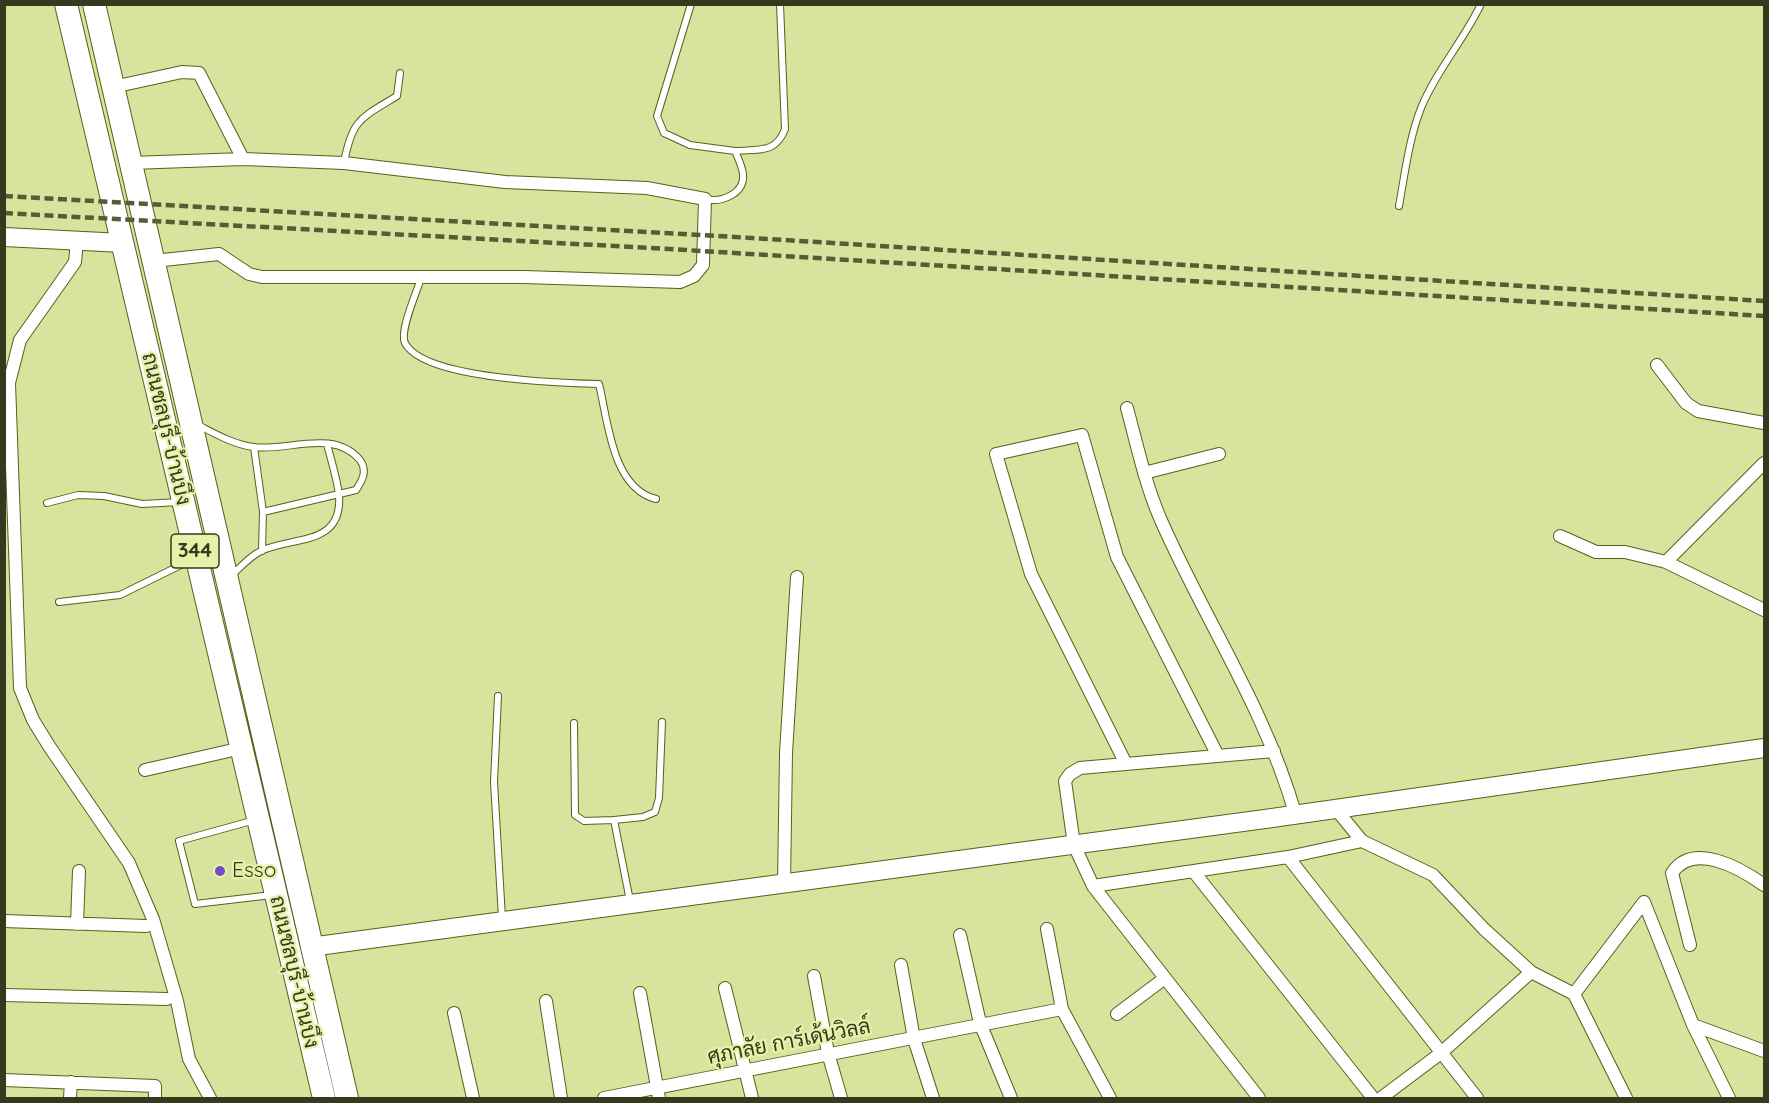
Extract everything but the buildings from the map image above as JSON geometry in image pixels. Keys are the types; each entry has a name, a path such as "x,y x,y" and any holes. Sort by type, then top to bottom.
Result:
{"highway":[{"name":"ถนนชลบุรี-บ้านบึง","path":"66,4 324,1098"},
{"name":"ถนนชลบุรี-บ้านบึง","path":"94,4 310,948 347,1098"}],"street":[{"path":"113,87 182,72 199,73 243,159"},
{"path":"131,163 243,159 344,163 505,182 647,188 705,199 703,265 694,276 680,282 524,277 262,277 249,274 219,255 154,261"},
{"path":"4,237 123,243"},
{"path":"77,241 75,262 62,285 20,340 9,383 20,688 33,720 49,746 129,863 153,919 177,1001 189,1059 210,1098"},
{"path":"1657,365 1686,403 1698,411 1764,423"},
{"path":"1127,408 1144,473 1159,517 1274,751 1295,813"},
{"path":"1126,765 1031,574 996,454 1082,435 1117,557 1218,756"},
{"path":"1144,473 1219,454"},
{"path":"1666,562 1764,463"},
{"path":"1560,536 1596,552 1625,552 1666,562 1764,610"},
{"path":"784,884 786,753 798,577"},
{"path":"145,770 242,748"},
{"path":"310,948 1074,845 1764,748"},
{"path":"1259,1098 1093,885 1074,845 1065,781 1070,774 1080,768 1274,751"},
{"path":"1335,808 1362,841 1433,876 1484,929 1531,972 1574,994 1626,1098"},
{"path":"1093,885 1288,857 1362,841"},
{"path":"1288,857 1477,1098"},
{"path":"1690,945 1672,873 1678,864 1692,857 1704,857 1751,875 1764,885"},
{"path":"77,924 79,870"},
{"path":"1194,872 1373,1098"},
{"path":"1574,994 1644,902 1693,1025 1729,1098"},
{"path":"4,921 146,926"},
{"path":"1047,929 1062,1009 1110,1098"},
{"path":"960,934 980,1023 1011,1098"},
{"path":"901,965 914,1039 933,1098"},
{"path":"1381,1098 1441,1053 1531,972"},
{"path":"814,976 828,1053 841,1098"},
{"path":"1117,1014 1165,978"},
{"path":"725,988 752,1098"},
{"path":"640,993 658,1093"},
{"path":"4,995 167,999"},
{"path":"546,1001 561,1098"},
{"name":"ศุภาลัย การ์เด้นวิลล์","path":"604,1098 658,1093 745,1070 1062,1009"},
{"path":"454,1013 473,1098"},
{"path":"1693,1025 1764,1051"},
{"path":"4,1080 155,1086 155,1098"},
{"path":"70,1098 71,1082"}],"lane":[{"path":"691,4 657,116 664,133 690,145 735,150 771,148 780,142 785,129 780,4"},
{"path":"1399,206 1413,130 1421,106 1469,30 1481,4"},
{"path":"344,163 349,136 359,120 397,96 400,73"},
{"path":"705,199 715,201 730,197 739,189 744,176 735,150"},
{"path":"422,278 403,333 405,343 413,353 427,362 516,381 599,384 614,448 626,477 644,496 656,498"},
{"path":"190,421 230,441 254,447 304,443 327,444 352,451 363,464 364,478 356,490 263,512"},
{"path":"227,580 262,551 316,538 328,528 337,515 339,495 327,444"},
{"path":"254,447 263,512 262,551"},
{"path":"47,503 78,495 104,496 142,504 184,502"},
{"path":"59,602 120,595 197,557"},
{"path":"498,696 494,782 502,922"},
{"path":"574,723 575,814 584,821 643,818 655,812 659,798 662,722"},
{"path":"259,819 179,841 195,904 277,895"},
{"path":"614,820 631,905"}],"railway":[{"path":"4,196 752,238 1764,301"},
{"path":"4,213 669,249 1764,316"}],"place":[{"name":"Esso","path":"220,871"}]}
